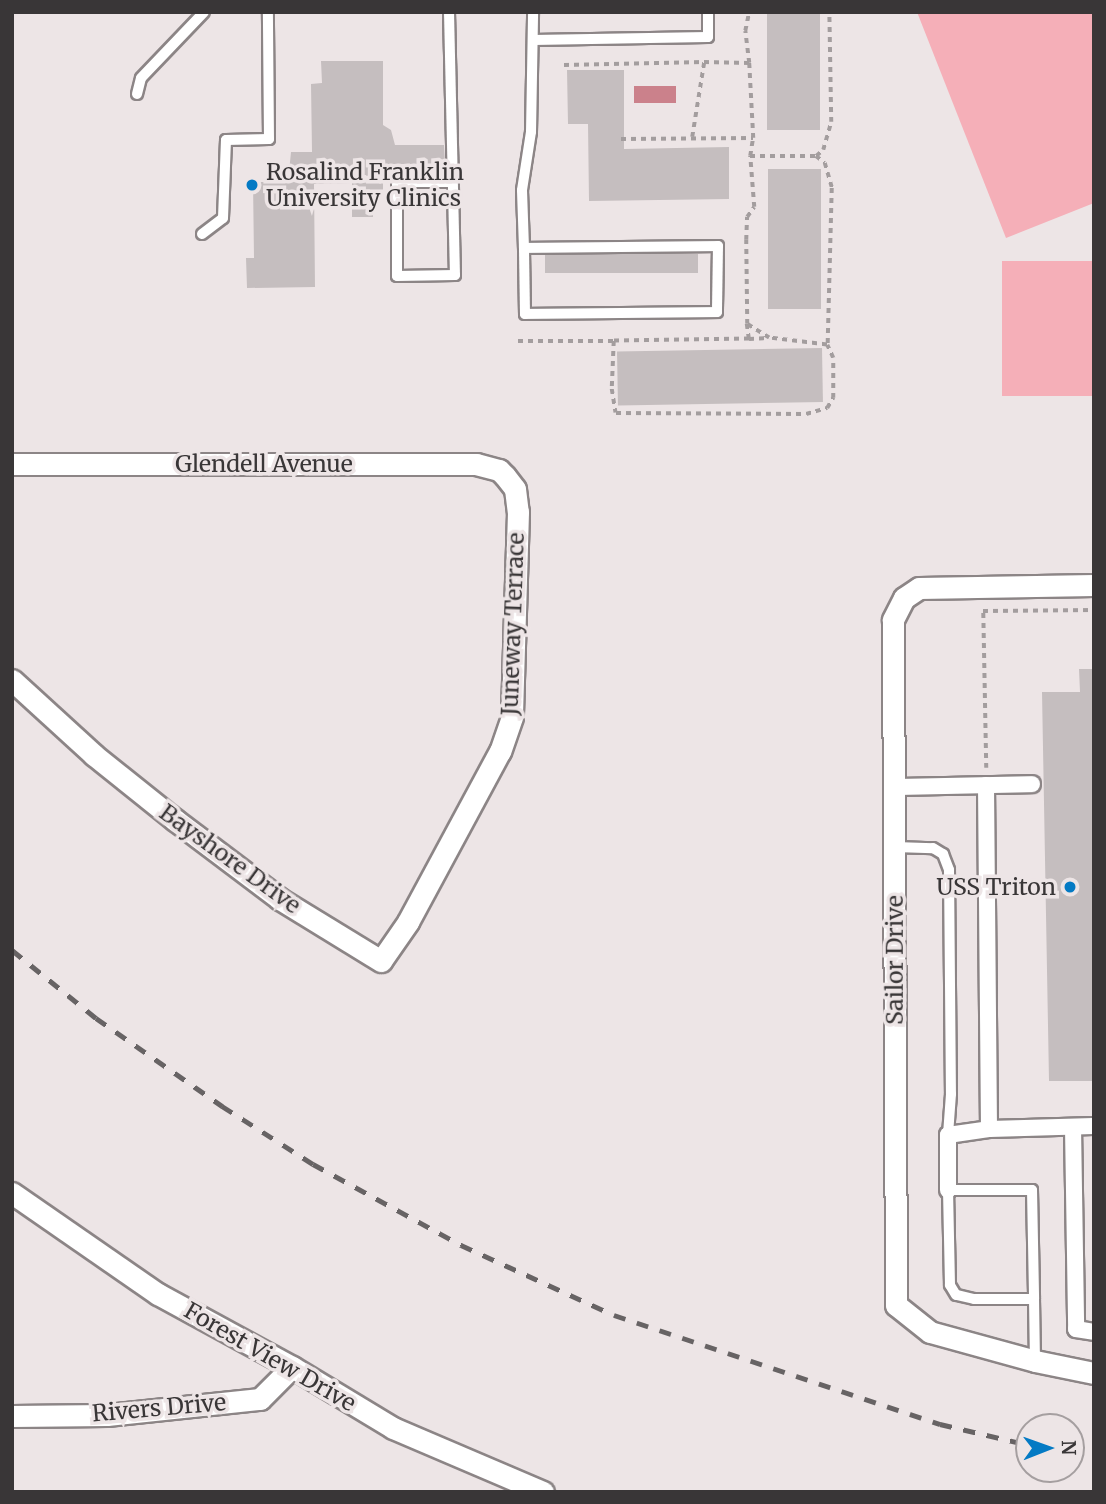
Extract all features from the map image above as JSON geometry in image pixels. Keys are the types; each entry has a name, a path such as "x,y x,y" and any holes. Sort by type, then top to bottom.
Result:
{"street":[{"name":"Glendell Avenue","path":"12,464 477,464 499,470 509,481"},
{"name":"Juneway Terrace","path":"432,876 500,751 512,716 518,512 515,489 509,481"},
{"name":"Sailor Drive","path":"1094,585 919,588 904,598 893,620 896,1305 930,1332 1035,1362 1094,1373"},
{"name":"Bayshore Drive","path":"12,680 94,755 175,820 280,899 381,961 408,922 432,876"},
{"path":"894,787 1032,784"},
{"path":"986,785 989,1129"},
{"path":"948,1190 947,1135 989,1129 1094,1126"},
{"path":"1073,1127 1076,1329 1094,1332"},
{"name":"Forest View Drive","path":"12,1193 158,1294 292,1367 393,1428 543,1492"},
{"name":"Rivers Drive","path":"12,1416 107,1415 260,1399 292,1367"}],"lane":[{"path":"137,94 141,78 204,12"},
{"path":"202,234 223,218 226,140 269,139 268,12"},
{"path":"449,12 455,275 397,276 397,182 452,182"},
{"path":"524,248 718,246 717,312 525,314 522,191 531,132 533,12"},
{"path":"533,40 708,37 708,12"},
{"path":"895,848 933,848 943,854 949,870 951,1094 947,1135"},
{"path":"1034,1299 974,1300 956,1294 950,1285 948,1190 1032,1189 1034,1299 1035,1362"}],"path":[{"path":"749,12 745,31 753,102 750,156 754,207 747,217 746,240 749,339"},
{"path":"816,156 823,150 831,122 830,12"},
{"path":"692,138 704,62"},
{"path":"564,65 749,63"},
{"path":"621,139 753,138"},
{"path":"614,341 616,413 806,414 827,408 833,398 833,358 827,345 832,188 825,163 816,156 750,156"},
{"path":"747,324 769,338"},
{"path":"518,341 769,338 827,345"},
{"path":"986,785 983,611 1094,610"}],"shaded area":[{"path":"917,12 1094,12 1094,203 1006,238"},
{"path":"634,86 676,86 676,103 634,103"},
{"path":"1002,261 1094,261 1094,396 1002,396"}],"building":[{"path":"767,12 820,12 820,130 767,130"},
{"path":"321,61 383,61 383,125 391,130 395,145 444,145 445,164 383,164 383,194 373,194 373,217 352,217 352,183 314,184 315,287 247,288 246,258 254,258 253,182 288,182 291,152 312,152 311,84 322,83"},
{"path":"567,70 624,70 624,149 729,147 729,199 589,201 588,124 568,124"},
{"path":"768,169 821,169 821,309 768,309"},
{"path":"545,254 698,254 698,273 545,273"},
{"path":"822,348 823,402 618,406 617,352"},
{"name":"USS Triton","path":"1079,669 1094,669 1094,1081 1049,1081 1042,692 1080,692"}],"railway":[{"path":"12,950 96,1018 222,1106 313,1164 461,1245 614,1315 940,1424 1015,1442"},
{"path":"1085,1456 1094,1458"}],"place":[{"name":"Rosalind Franklin University Clinics","path":"252,185"},
{"name":"USS Triton","path":"1070,887"}]}
